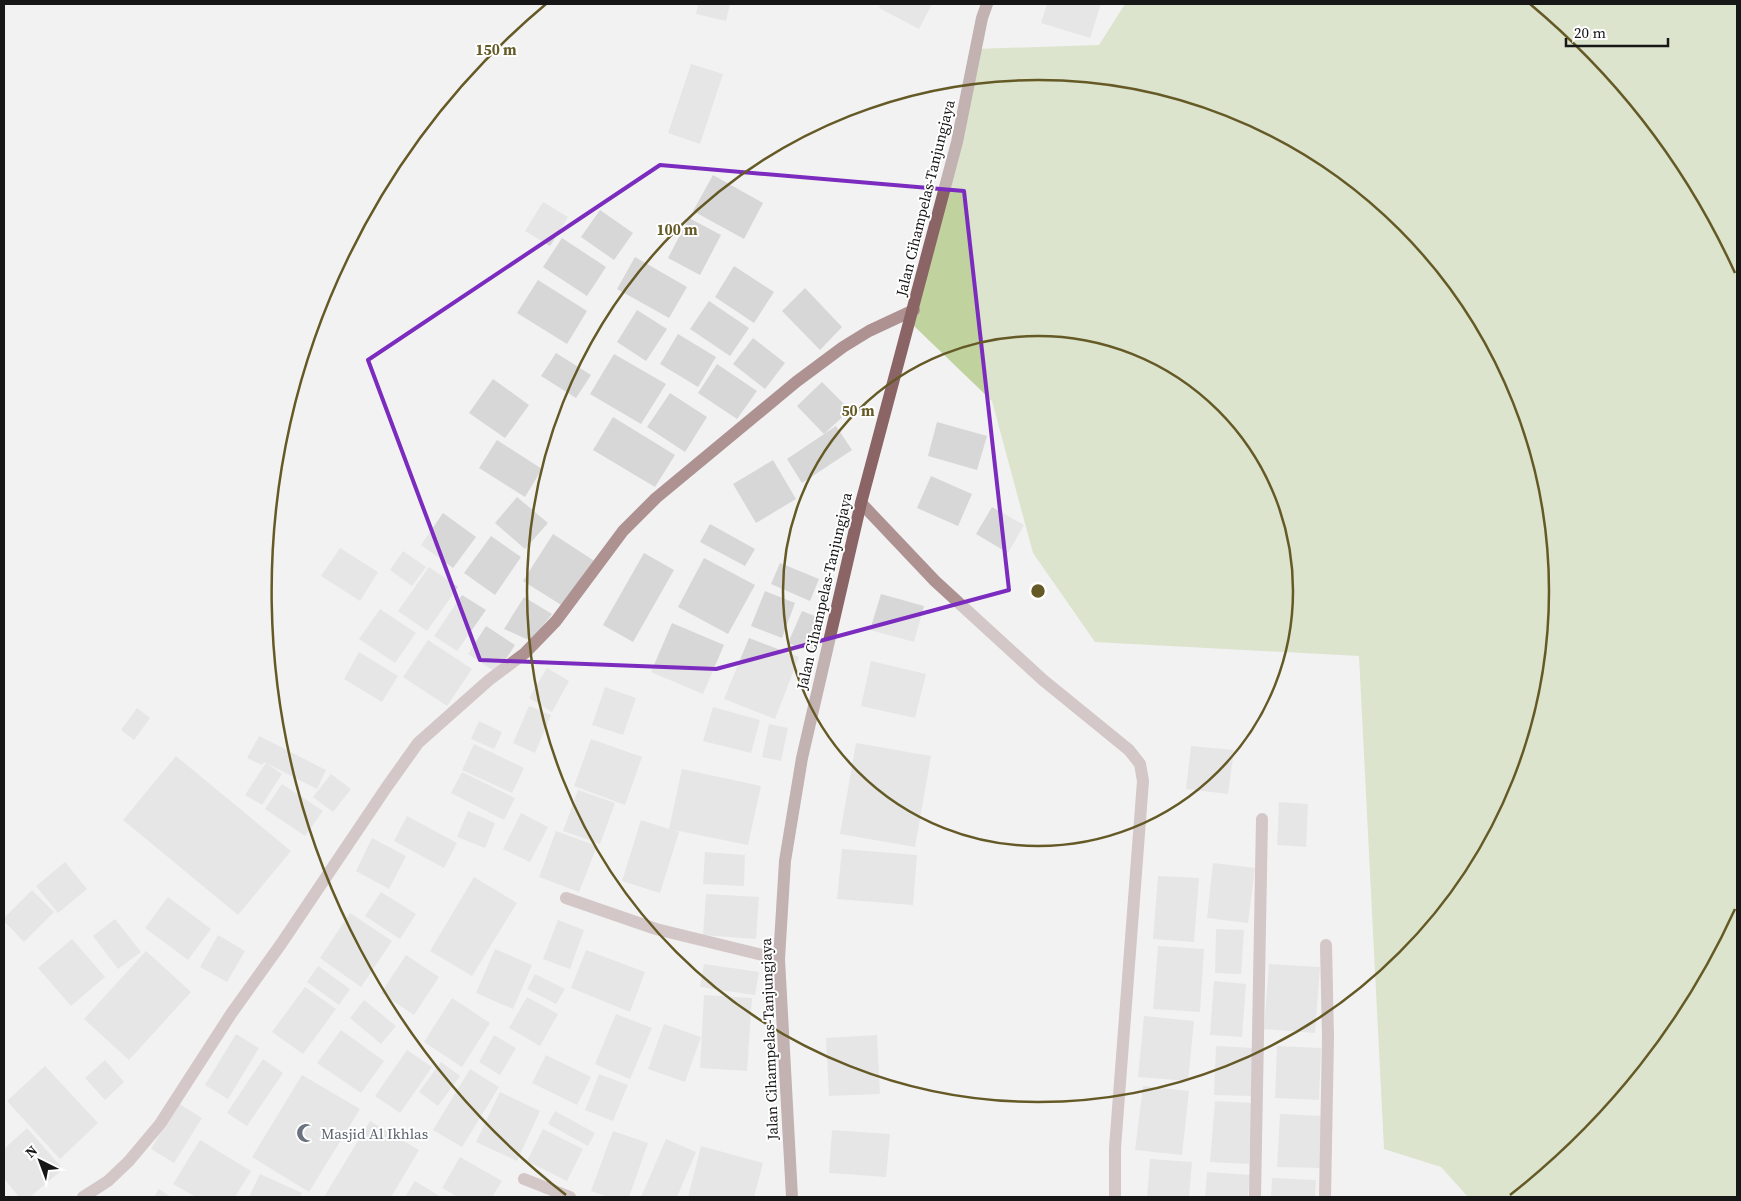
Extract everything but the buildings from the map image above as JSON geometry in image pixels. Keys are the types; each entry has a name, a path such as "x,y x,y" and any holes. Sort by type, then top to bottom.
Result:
{"main road":[{"name":"Jalan Cihampelas-Tanjungjaya","path":"792,1197 779,960 785,861 802,758 861,503 914,310 957,142 982,18 987,4"}],"street":[{"path":"83,1197 108,1181 129,1161 160,1124 231,1014 418,743 489,680 525,653 556,621 623,531 656,498 796,382 843,347 869,331 914,310"},
{"path":"861,503 935,581 1043,680 1129,750 1140,764 1144,781 1115,1148 1114,1197"},
{"path":"1255,1197 1262,820"},
{"path":"566,898 656,929 779,960"},
{"path":"1325,1197 1328,1038 1326,945"},
{"path":"524,1179 570,1197"}],"highlighted area":[{"path":"660,165 964,191 1009,590 716,669 480,660 368,360"}],"green space":[{"path":"1125,4 1737,4 1737,1197 1468,1197 1441,1167 1384,1149 1359,656 1095,642 1033,553 992,401 913,325 974,49 1099,45"}],"place":[{"name":"Masjid Al Ikhlas","path":"306,1133"}]}
